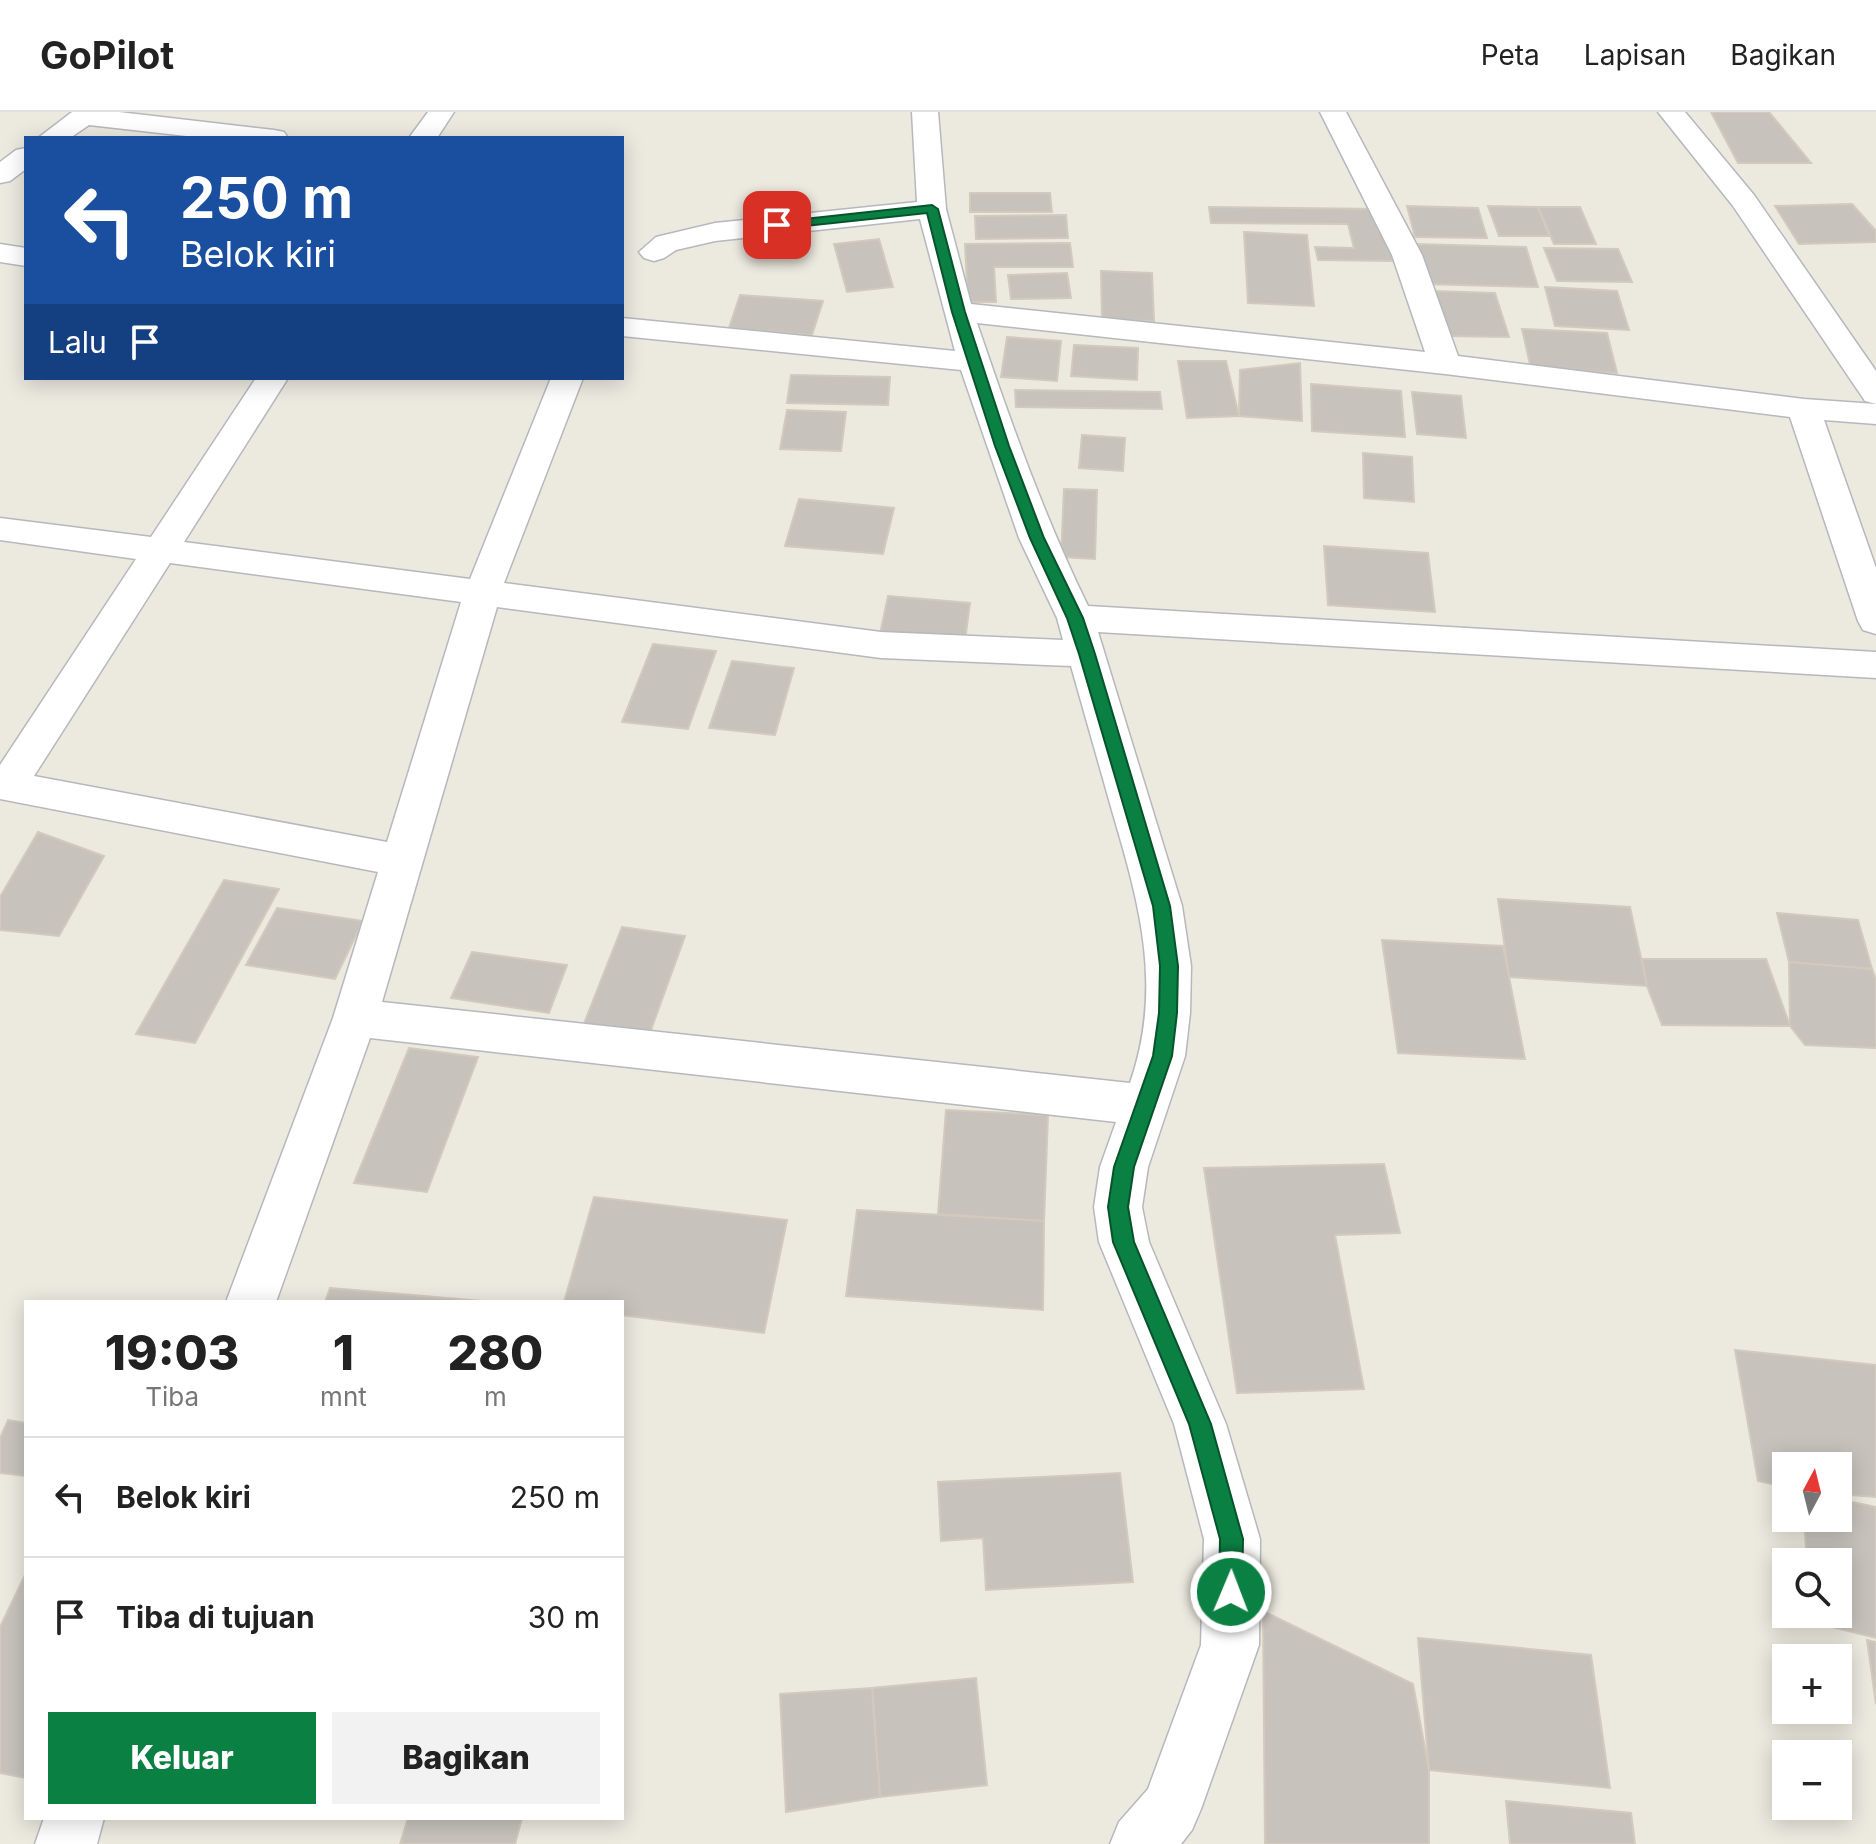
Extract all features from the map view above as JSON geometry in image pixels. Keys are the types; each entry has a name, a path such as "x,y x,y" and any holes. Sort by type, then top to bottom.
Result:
{"street":[{"path":"424,136 441,112"},
{"path":"925,112 932,209 958,312 1037,538 1081,636 1161,906 1169,966 1168,1013 1162,1056 1124,1167 1118,1207 1124,1242 1200,1424 1232,1539 1230,1645 1171,1809 1141,1844"},
{"path":"1333,112 1407,255 1445,364"},
{"path":"1671,112 1744,201 1876,394"},
{"path":"55,136 87,114 258,136"},
{"path":"0,175 24,157"},
{"path":"654,252 666,243 715,232 932,209"},
{"path":"0,253 24,257"},
{"path":"958,312 1445,364 1804,409 1876,414"},
{"path":"624,327 974,362"},
{"path":"271,380 3,785 400,860"},
{"path":"252,1300 355,1018 483,591 566,380"},
{"path":"1804,409 1876,621"},
{"path":"0,529 881,645 1081,636 1876,665"},
{"path":"355,1018 1145,1105"},
{"path":"66,1844 73,1820"}],"building":[{"path":"1711,112 1769,112 1811,163 1738,163"},
{"path":"970,193 1050,193 1052,212 970,212"},
{"path":"1852,204 1876,231 1876,242 1799,244 1775,206"},
{"path":"1407,206 1478,208 1487,238 1415,237"},
{"path":"1488,206 1538,207 1549,236 1499,236"},
{"path":"1209,207 1379,209 1393,261 1318,260 1315,247 1354,248 1348,224 1211,223"},
{"path":"1538,207 1580,207 1596,244 1554,244"},
{"path":"1066,215 1068,238 976,239 975,216"},
{"path":"1244,232 1307,235 1314,306 1248,303"},
{"path":"879,239 893,287 847,292 834,244"},
{"path":"1070,243 1073,267 994,267 996,302 968,302 965,244"},
{"path":"1414,244 1526,247 1538,287 1423,284"},
{"path":"1544,248 1618,249 1632,282 1557,281"},
{"path":"1101,271 1152,273 1154,321 1102,320"},
{"path":"1067,273 1071,298 1011,299 1008,275"},
{"path":"1545,287 1617,291 1629,330 1555,326"},
{"path":"1433,291 1495,293 1509,337 1444,336"},
{"path":"740,295 823,301 812,335 729,328"},
{"path":"1522,329 1607,333 1617,373 1531,369"},
{"path":"1007,337 1061,341 1057,381 1001,377"},
{"path":"1074,345 1138,348 1137,380 1071,376"},
{"path":"1178,361 1226,361 1239,416 1187,418"},
{"path":"1300,363 1302,421 1239,416 1240,370"},
{"path":"791,375 890,377 888,405 787,403"},
{"path":"1311,384 1401,391 1405,437 1312,431"},
{"path":"1015,390 1160,392 1162,409 1016,407"},
{"path":"1412,392 1461,396 1466,438 1417,434"},
{"path":"787,410 846,412 841,451 780,449"},
{"path":"1082,435 1125,438 1123,471 1079,468"},
{"path":"1363,453 1412,457 1414,502 1364,498"},
{"path":"1064,489 1097,490 1095,559 1061,557"},
{"path":"799,499 894,508 883,554 785,546"},
{"path":"1324,546 1428,553 1435,612 1328,605"},
{"path":"888,596 970,603 965,641 880,634"},
{"path":"653,644 716,651 688,729 622,722"},
{"path":"732,661 794,668 775,735 709,728"},
{"path":"38,832 104,856 59,936 0,930 0,897"},
{"path":"224,880 279,889 195,1043 136,1034"},
{"path":"1498,899 1630,907 1647,986 1509,977"},
{"path":"277,908 363,921 335,979 246,965"},
{"path":"1777,913 1858,920 1872,969 1789,962"},
{"path":"622,927 685,936 651,1030 576,1044"},
{"path":"1382,940 1503,946 1525,1059 1398,1053"},
{"path":"472,952 567,965 549,1013 451,998"},
{"path":"1642,959 1766,959 1790,1026 1662,1025 1647,986"},
{"path":"1789,962 1872,969 1876,980 1876,1048 1805,1045 1790,1026"},
{"path":"409,1048 478,1057 427,1192 354,1183"},
{"path":"946,1110 1048,1115 1044,1221 938,1214"},
{"path":"1384,1164 1400,1233 1335,1235 1364,1389 1237,1393 1204,1168"},
{"path":"594,1197 787,1220 764,1333 624,1315 624,1300 565,1300"},
{"path":"857,1210 1044,1221 1043,1310 846,1296"},
{"path":"330,1288 471,1300 326,1300"},
{"path":"1735,1350 1876,1365 1876,1497 1852,1495 1852,1452 1772,1452 1772,1484 1758,1481"},
{"path":"8,1420 24,1423 24,1476 0,1473 0,1438"},
{"path":"1120,1473 1133,1582 986,1590 983,1538 941,1541 938,1482"},
{"path":"1852,1502 1876,1507 1876,1638 1836,1628 1852,1628 1852,1548 1806,1548 1805,1532 1852,1532"},
{"path":"24,1577 24,1778 0,1773 0,1627"},
{"path":"1263,1611 1413,1684 1429,1770 1429,1844 1265,1844"},
{"path":"1418,1638 1591,1655 1610,1788 1429,1770"},
{"path":"1867,1640 1876,1642 1876,1704"},
{"path":"976,1678 987,1785 880,1797 872,1688"},
{"path":"872,1688 880,1797 786,1812 780,1694"},
{"path":"1506,1801 1631,1813 1635,1844 1510,1844"},
{"path":"407,1820 521,1820 515,1844 400,1844"}],"route":[{"path":"777,225 932,209 958,312 1002,446 1037,538 1075,618 1087,654 1161,906 1169,966 1168,1013 1162,1056 1124,1167 1118,1207 1124,1242 1200,1424 1232,1539 1231,1592"}]}
